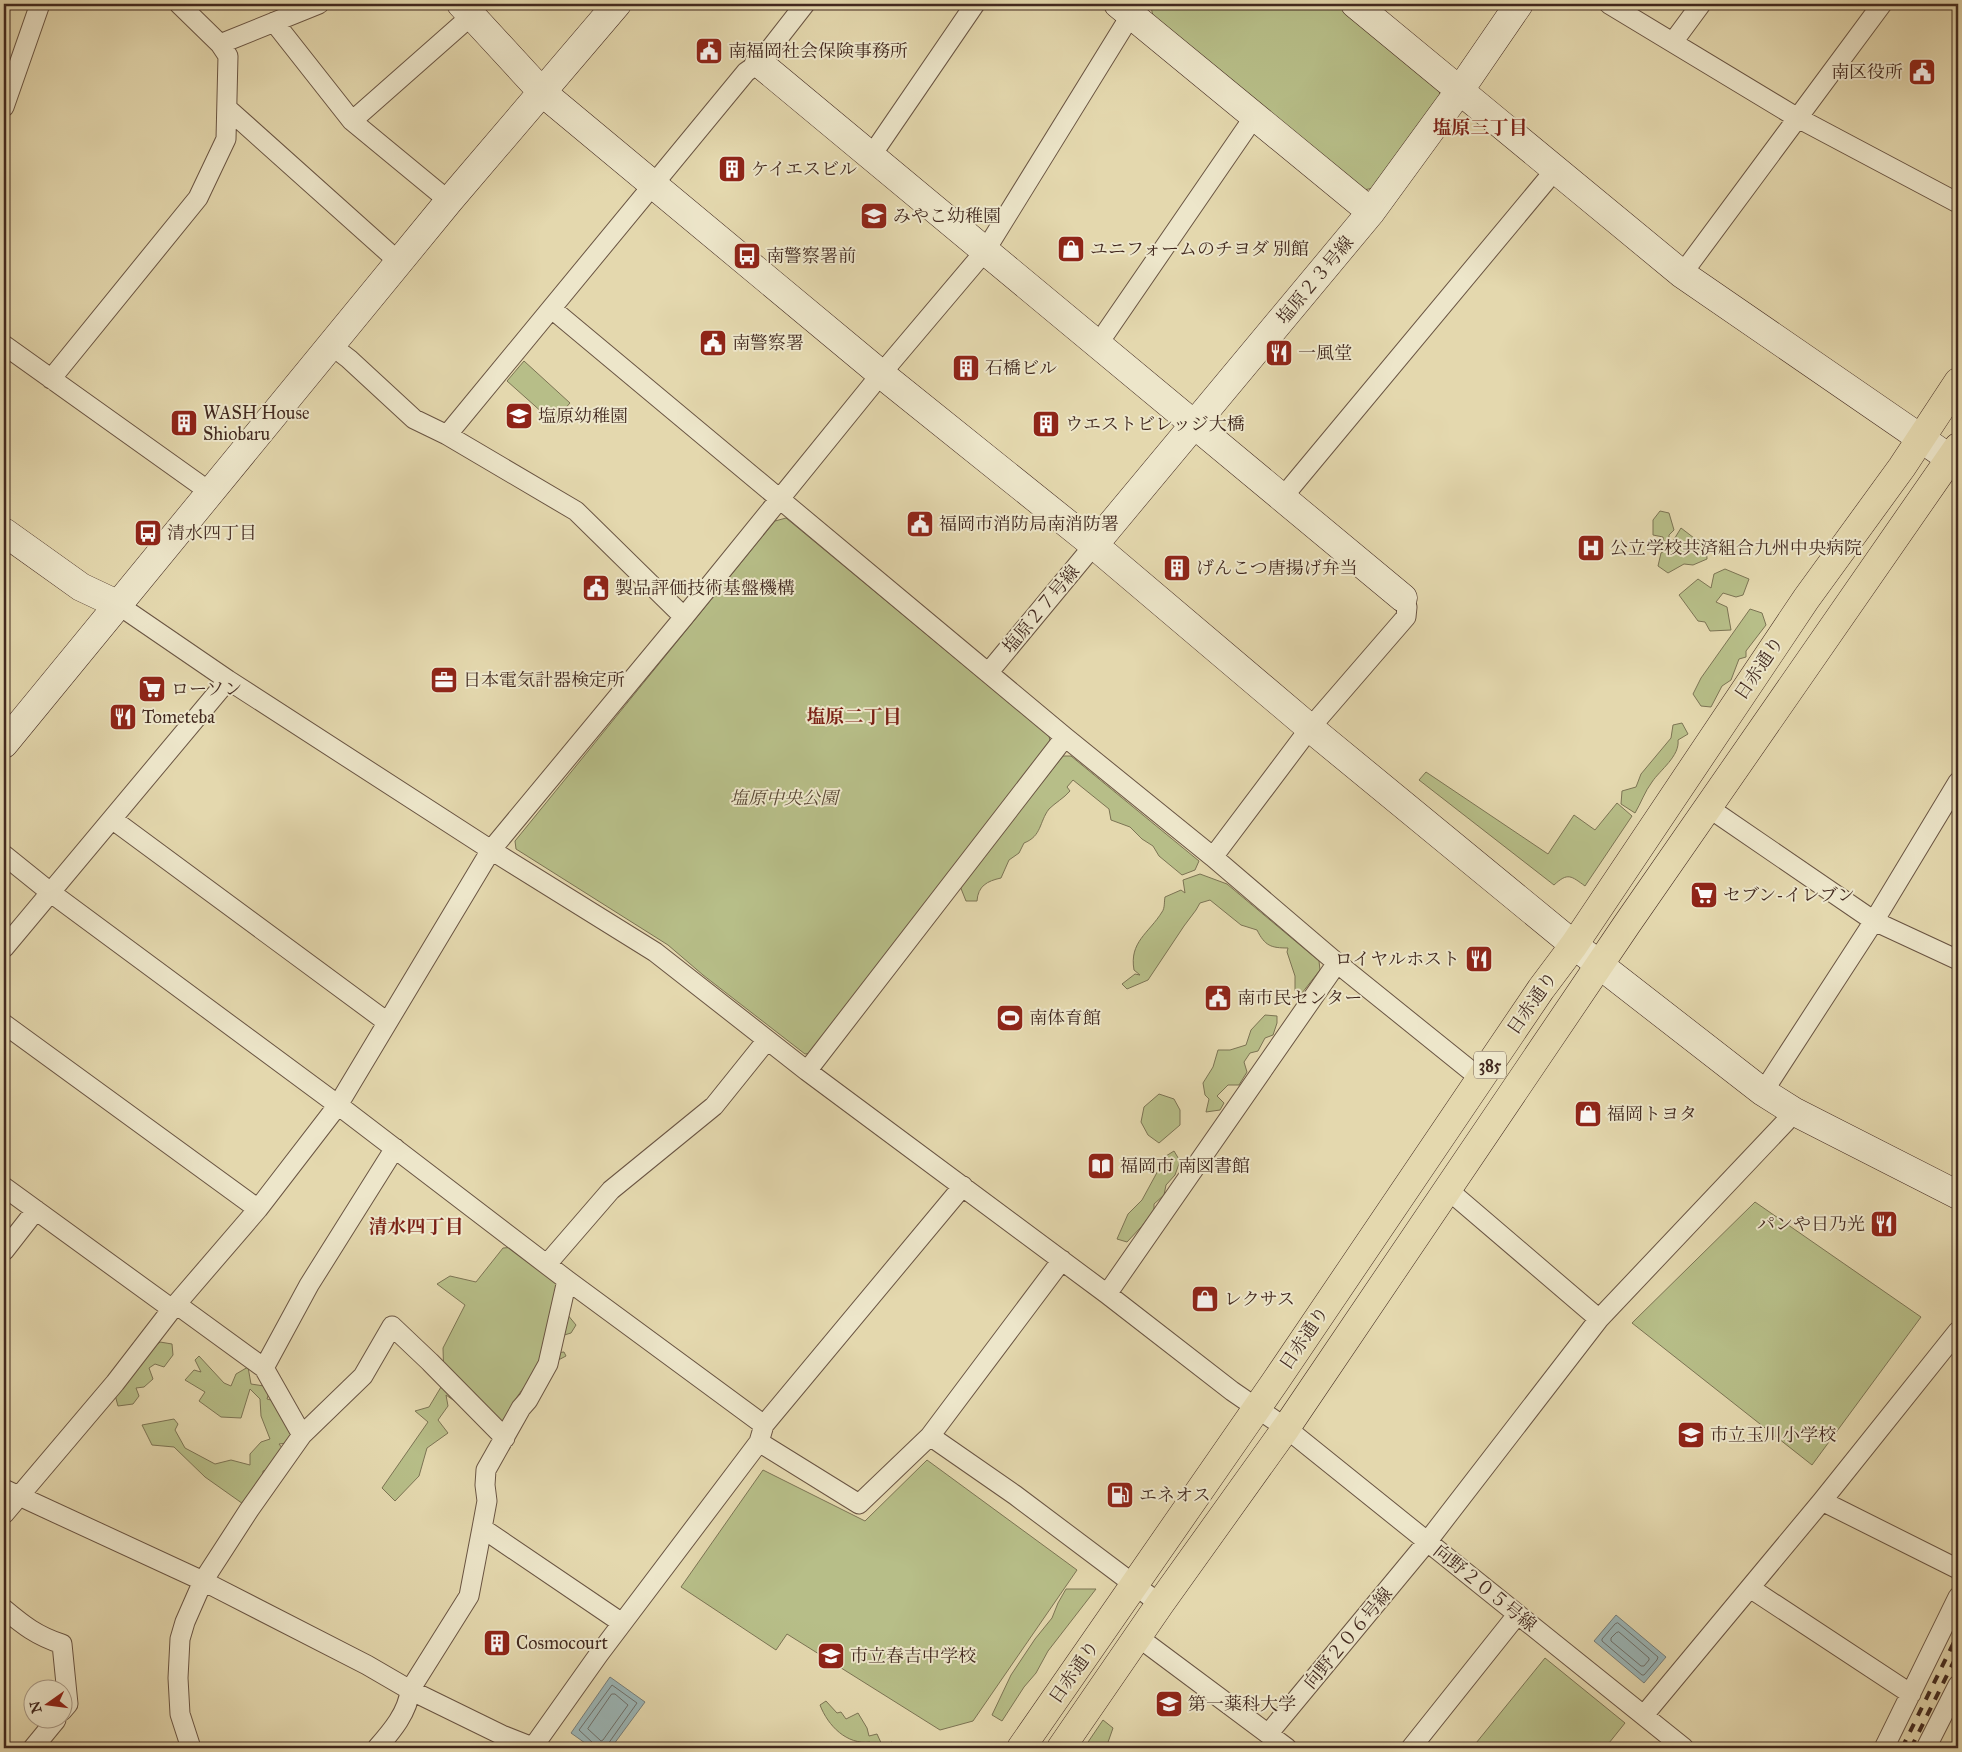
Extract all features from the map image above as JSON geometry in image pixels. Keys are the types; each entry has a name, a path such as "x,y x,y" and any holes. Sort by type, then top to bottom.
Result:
{"highway":[{"name":"日赤通り","path":"1021,1748 1256,1408 1541,989 1574,945 1806,599 1921,438 1958,382"},
{"name":"日赤通り","path":"1061,1748 1160,1604 1286,1428 1600,964 1955,457"}],"street":[{"path":"4,107 40,4"},
{"path":"51,379 198,198 226,139 228,56 220,44 179,4"},
{"path":"220,44 319,4"},
{"path":"4,744 449,201 617,4"},
{"path":"447,435 746,72 759,63 805,4"},
{"path":"871,156 975,4"},
{"path":"1355,4 1682,274 1921,438 1955,457"},
{"name":"塩原２３号線","path":"1094,545 1371,212 1460,90 1519,4"},
{"path":"1609,4 1796,117 1958,203"},
{"path":"1673,42 1701,4"},
{"path":"1682,274 1796,117 1882,4"},
{"path":"4,1514 11,1493 104,1397 174,1306 258,1208 338,1105 491,850 684,617 881,374 986,251 1129,7 1254,117 1371,212"},
{"path":"352,120 466,10 543,93 881,374 1094,545 1310,728 1574,945 1763,1092 1794,1112 1958,1195"},
{"path":"274,22 352,120 449,201"},
{"path":"759,63 1404,598 1407,607 1406,617 1310,728 1213,856"},
{"path":"227,108 399,262"},
{"path":"1098,344 1254,117"},
{"path":"1282,498 1555,170"},
{"path":"552,309 1065,737 1213,856 1337,963 1481,1079"},
{"path":"4,345 210,492"},
{"path":"332,346 349,359 414,419 447,435 576,511 684,617"},
{"path":"4,532 82,587 117,604"},
{"name":"塩原２７号線","path":"988,673 1094,545"},
{"name":"向野２０５号線","path":"117,604 228,680 491,850 654,952 807,1071 1062,1260 1256,1408 1286,1428 1684,1748"},
{"path":"4,948 228,680"},
{"path":"807,1071 1065,737"},
{"path":"1763,1092 1955,794"},
{"path":"1709,808 1874,921 1958,960"},
{"path":"112,819 387,1022"},
{"path":"4,855 50,892 395,1148 547,1264 761,1433 859,1504 930,1436 1062,1260"},
{"path":"1107,1294 1337,963"},
{"path":"4,1024 258,1208"},
{"path":"547,1264 611,1190 714,1106 766,1040"},
{"name":"向野２０６号線","path":"1268,1734 1427,1542 1599,1320 1794,1112"},
{"path":"264,1368 309,1285 395,1148"},
{"path":"11,1493 203,1581 367,1665 496,1742 534,1748 622,1623 761,1433 963,1186"},
{"path":"4,1187 264,1368 302,1435"},
{"path":"1447,1189 1599,1320"},
{"path":"4,1251 36,1210"},
{"path":"377,1748 391,1732 409,1703 410,1690 469,1596 487,1501 486,1470 548,1364 567,1280"},
{"path":"191,1748 180,1714 178,1678 180,1639 185,1622 203,1581 249,1510 302,1435 362,1376 392,1326 505,1438"},
{"path":"1644,1715 1822,1501 1958,1331"},
{"path":"930,1436 1015,1495 1160,1604"},
{"path":"1822,1501 1958,1569"},
{"path":"482,1528 622,1623"},
{"path":"1750,1588 1911,1694"},
{"path":"1884,1748 1958,1597"},
{"path":"4,1609 23,1626 62,1644 66,1680"},
{"path":"1411,1748 1517,1615"},
{"path":"1138,1637 1287,1748"},
{"path":"1926,1748 1958,1685"},
{"path":"33,1748 48,1730"}],"green space":[{"path":"1153,4 1337,4 1439,88 1440,98 1373,188 1364,190 1153,16 1151,7"},
{"path":"524,361 570,403 553,422 507,381"},
{"path":"1660,511 1669,513 1674,530 1669,535 1669,545 1665,546 1663,537 1653,535 1653,520"},
{"name":"塩原中央公園","path":"786,518 1049,736 1051,746 816,1052 805,1054 703,975 668,945 516,849 515,841 775,521"},
{"path":"1681,528 1694,538 1706,543 1707,559 1693,565 1684,564 1668,573 1658,566 1661,553 1673,546 1673,541"},
{"path":"1725,569 1749,579 1743,595 1736,597 1723,593 1716,602 1727,607 1731,630 1710,631 1705,622 1698,621 1679,595 1698,579 1711,588 1714,574"},
{"path":"1750,609 1762,613 1766,625 1746,651 1746,657 1739,659 1731,680 1722,686 1711,707 1701,706 1693,694 1701,678"},
{"path":"1682,723 1688,734 1678,740 1676,752 1655,777 1635,813 1621,804 1622,791 1636,787 1641,774 1671,738 1673,725"},
{"path":"1063,756 1071,756 1199,861 1195,870 1182,875 1159,856 1153,846 1142,839 1130,827 1111,820 1109,809 1073,780 1067,787 1070,791 1049,809 1034,837 1024,843 1019,853 1009,860 1001,878 984,885 979,891 977,901 966,901 960,886"},
{"path":"1426,772 1548,854 1574,815 1595,830 1617,803 1632,816 1585,886 1570,877 1563,878 1554,885 1419,780"},
{"path":"1200,874 1227,884 1319,961 1320,970 1302,993 1295,991 1295,976 1287,952 1288,948 1269,945 1263,940 1257,930 1241,925 1210,900 1200,903 1148,980 1127,989 1122,984 1135,974 1140,975 1134,970 1134,952 1141,938 1163,910 1165,897 1181,890 1185,893 1183,880"},
{"path":"1265,1015 1277,1016 1273,1035 1265,1038 1258,1051 1250,1053 1244,1062 1247,1072 1239,1085 1228,1085 1217,1096 1224,1103 1220,1110 1206,1112 1209,1099 1205,1095 1203,1083 1213,1067 1218,1050 1230,1050 1246,1045 1251,1030"},
{"path":"1159,1094 1174,1099 1180,1110 1180,1125 1159,1143 1148,1135 1141,1122 1144,1107"},
{"path":"1174,1151 1180,1161 1175,1175 1166,1185 1164,1195 1154,1204 1154,1210 1127,1242 1117,1239 1128,1214 1142,1200 1166,1156"},
{"path":"1755,1202 1921,1317 1812,1465 1632,1323"},
{"path":"517,1247 557,1275 567,1314 576,1325 571,1333 561,1336 555,1353 564,1352 566,1356 545,1368 527,1384 515,1401 500,1433 446,1395 448,1406 438,1420 448,1433 427,1448 419,1476 395,1501 382,1488 428,1422 415,1411 429,1407 444,1382 443,1348 465,1305 437,1284 450,1276 476,1282 503,1248"},
{"path":"160,1342 172,1344 173,1355 164,1367 155,1364 149,1368 153,1379 144,1387 136,1388 139,1396 133,1404 118,1406 115,1395 138,1363"},
{"path":"199,1356 224,1383 231,1386 236,1374 248,1367 251,1384 264,1386 269,1393 267,1399 283,1403 295,1429 288,1443 279,1444 283,1449 267,1470 263,1471 263,1491 246,1506 205,1477 174,1447 152,1445 142,1425 174,1419 178,1424 175,1430 185,1448 215,1464 231,1460 250,1465 250,1454 261,1442 270,1439 261,1416 260,1399 250,1389 241,1418 221,1417 199,1401 205,1392 185,1380 194,1370 201,1372 195,1360"},
{"path":"927,1460 1077,1570 973,1721 940,1730 787,1634 776,1650 681,1587 763,1470 865,1521"},
{"path":"1066,1589 1096,1589 1048,1651 1036,1673 1024,1687 1002,1721 992,1715 1011,1675 1035,1639 1052,1618"},
{"path":"1545,1658 1625,1723 1605,1748 1472,1748"},
{"path":"826,1701 837,1713 841,1712 846,1719 858,1713 867,1728 869,1736 877,1734 883,1747 892,1742 896,1748 873,1748 870,1742 862,1742 846,1737 833,1727 824,1713 820,1705"},
{"path":"1103,1720 1113,1728 1106,1748 1084,1748"}],"water":[{"path":"1616,1615 1666,1657 1644,1683 1594,1641"},
{"path":"610,1677 645,1702 611,1748 592,1748 571,1733"}],"railway":[{"path":"1902,1748 1958,1634"},
{"path":"1911,1748 1958,1653"}],"place":[{"name":"南福岡社会保険事務所","path":"709,51"},
{"name":"南区役所","path":"1922,72"},
{"name":"ケイエスビル","path":"732,169"},
{"name":"みやこ幼稚園","path":"874,216"},
{"name":"ユニフォームのチヨダ 別館","path":"1071,249"},
{"name":"南警察署前","path":"747,256"},
{"name":"南警察署","path":"713,343"},
{"name":"一風堂","path":"1279,353"},
{"name":"石橋ビル","path":"966,368"},
{"name":"塩原幼稚園","path":"519,416"},
{"name":"WASH House Shiobaru","path":"184,423"},
{"name":"ウエストビレッジ大橋","path":"1046,424"},
{"name":"福岡市消防局南消防署","path":"920,524"},
{"name":"清水四丁目","path":"148,533"},
{"name":"公立学校共済組合九州中央病院","path":"1591,548"},
{"name":"げんこつ唐揚げ弁当","path":"1177,568"},
{"name":"製品評価技術基盤機構","path":"596,588"},
{"name":"日本電気計器検定所","path":"444,680"},
{"name":"ローソン","path":"152,689"},
{"name":"Tometeba","path":"123,717"},
{"name":"セブン-イレブン","path":"1704,895"},
{"name":"ロイヤルホスト","path":"1479,959"},
{"name":"南市民センター","path":"1218,998"},
{"name":"南体育館","path":"1010,1018"},
{"name":"福岡トヨタ","path":"1588,1114"},
{"name":"福岡市 南図書館","path":"1101,1166"},
{"name":"パンや日乃光","path":"1884,1224"},
{"name":"レクサス","path":"1205,1299"},
{"name":"市立玉川小学校","path":"1691,1435"},
{"name":"エネオス","path":"1120,1495"},
{"name":"Cosmocourt","path":"497,1643"},
{"name":"市立春吉中学校","path":"831,1656"},
{"name":"第一薬科大学","path":"1169,1704"}],"district":[{"name":"塩原三丁目","path":"1480,127"},
{"name":"塩原二丁目","path":"854,716"},
{"name":"清水四丁目","path":"416,1226"}]}
